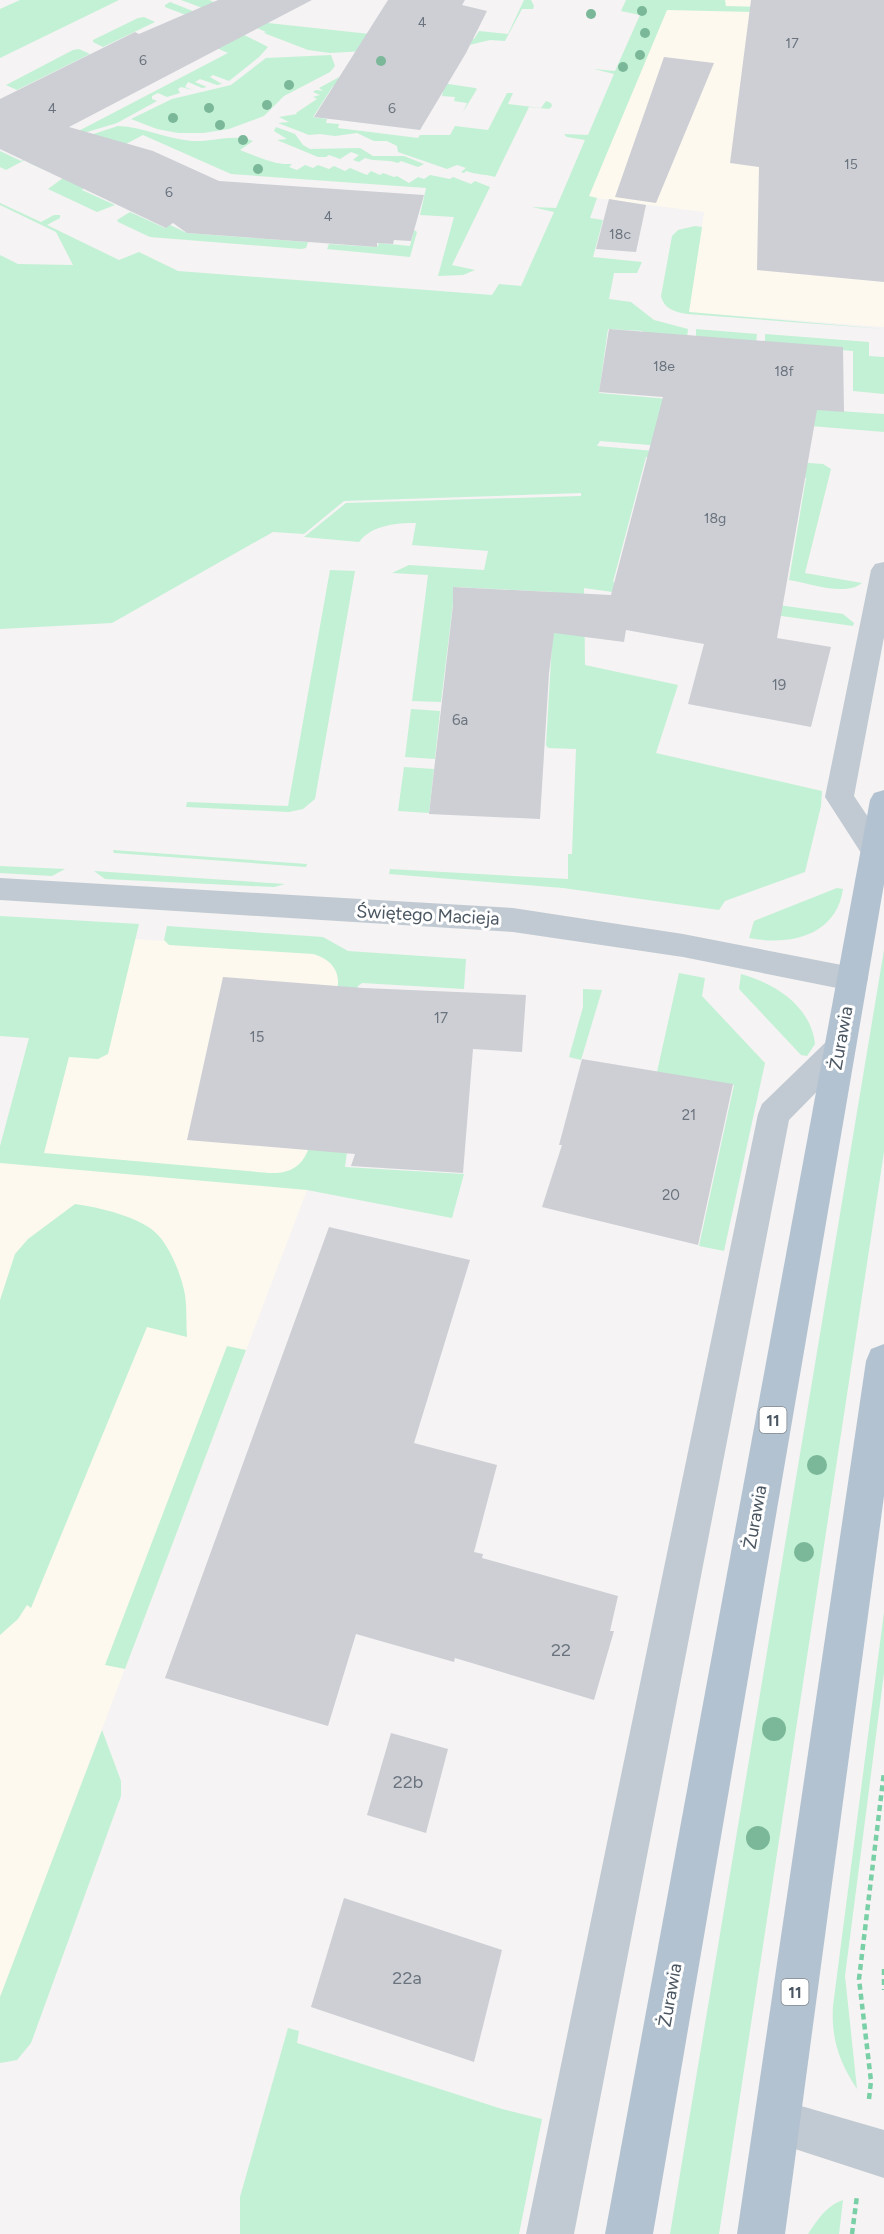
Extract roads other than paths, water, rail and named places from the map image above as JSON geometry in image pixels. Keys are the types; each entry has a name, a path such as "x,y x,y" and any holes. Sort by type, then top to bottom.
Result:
{"main road":[{"name":"Żurawia","path":"629,2234 884,800"},
{"name":"11","path":"761,2234 884,1361"}],"street":[{"path":"875,851 838,797 884,570"},
{"name":"Świętego Macieja","path":"0,889 513,920 580,927 691,945 852,979"},
{"path":"550,2234 774,1114 839,1048"},
{"path":"777,2122 884,2154"}]}
